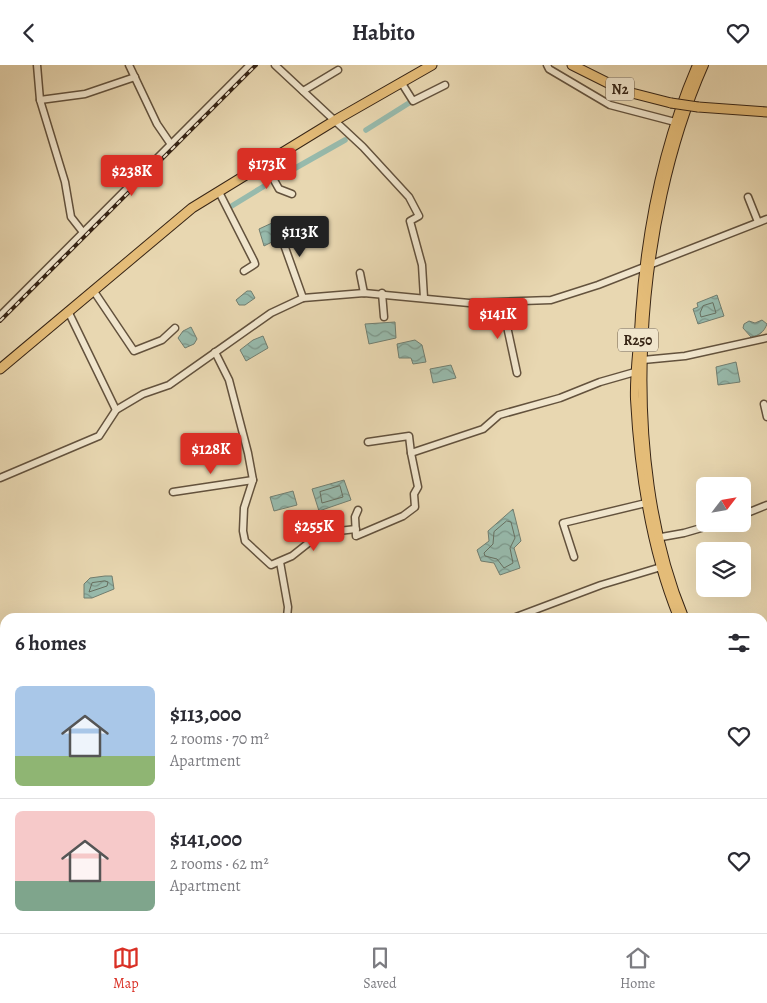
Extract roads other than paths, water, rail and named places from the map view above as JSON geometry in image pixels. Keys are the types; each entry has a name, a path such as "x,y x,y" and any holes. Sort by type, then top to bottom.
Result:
{"highway":[{"path":"0,369 170,225 265,163 432,65"},
{"name":"N2","path":"572,65 624,91 671,103 698,107 767,111"}],"main road":[{"name":"R250","path":"677,613 661,567 646,503 635,398 635,372 643,267 657,190 675,122 697,65"},
{"name":"R250","path":"683,613 655,538 641,387 652,262 661,200 671,157 692,91 704,65"}],"street":[{"path":"37,65 40,100 65,182 71,217 82,231"},
{"path":"129,65 157,124 170,143"},
{"path":"0,315 3,307 250,65"},
{"path":"274,65 362,147 409,197 419,216 410,221 422,265 424,298"},
{"path":"546,65 549,69 610,105 675,122"},
{"path":"303,91 338,70"},
{"path":"40,100 85,94 135,77"},
{"path":"401,82 413,101 444,85"},
{"path":"265,163 279,189 292,194"},
{"path":"219,192 255,264 244,271"},
{"path":"748,197 758,222"},
{"path":"0,478 99,436 116,410 143,395 169,385 271,313 303,297 382,293 469,303 550,300 598,285 652,262 714,241 767,219"},
{"path":"277,225 303,297"},
{"path":"360,273 364,293"},
{"path":"93,290 134,351 162,340 175,328"},
{"path":"382,293 384,317"},
{"path":"502,303 517,373"},
{"path":"68,311 116,410"},
{"path":"643,360 685,356 767,338"},
{"path":"215,352 229,380 239,411 253,480 244,508 243,531 245,541 271,565 292,556 321,533 356,529"},
{"path":"411,453 483,429 499,415 560,399 600,382 635,372"},
{"path":"764,404 767,417"},
{"path":"358,509 355,517 356,536 403,516 415,507 414,494 418,487 409,436 368,442"},
{"path":"173,493 253,480"},
{"path":"574,557 563,523 646,503"},
{"path":"751,511 767,505"},
{"path":"655,538 696,530"},
{"path":"280,562 287,613"},
{"path":"527,613 601,585 661,567"}],"water":[{"path":"272,223 278,239 264,246 259,229"},
{"path":"247,291 251,291 255,298 245,305 239,305 236,300"},
{"path":"717,295 724,316 698,324 693,309 698,307 697,303"},
{"path":"762,320 767,324 763,331 756,336 751,337 743,328 744,324 749,321 755,323"},
{"path":"395,322 396,338 369,344 365,324"},
{"path":"191,327 197,339 194,344 185,348 178,338 183,331"},
{"path":"263,336 268,348 246,361 240,350 253,340"},
{"path":"415,340 422,345 426,362 413,364 411,358 399,358 397,344"},
{"path":"736,362 740,382 718,385 716,367"},
{"path":"451,365 456,378 433,383 430,369"},
{"path":"344,480 351,500 319,511 312,489"},
{"path":"293,491 297,505 274,511 270,497"},
{"path":"513,509 521,541 514,548 520,568 500,575 494,563 481,561 477,550 489,541 488,531"},
{"path":"112,576 114,589 92,598 84,598 84,584 90,578"}],"waterway":[{"path":"366,130 409,103"},
{"path":"276,179 345,140"},
{"path":"230,207 266,185"}],"railway":[{"path":"0,321 256,65"}]}
